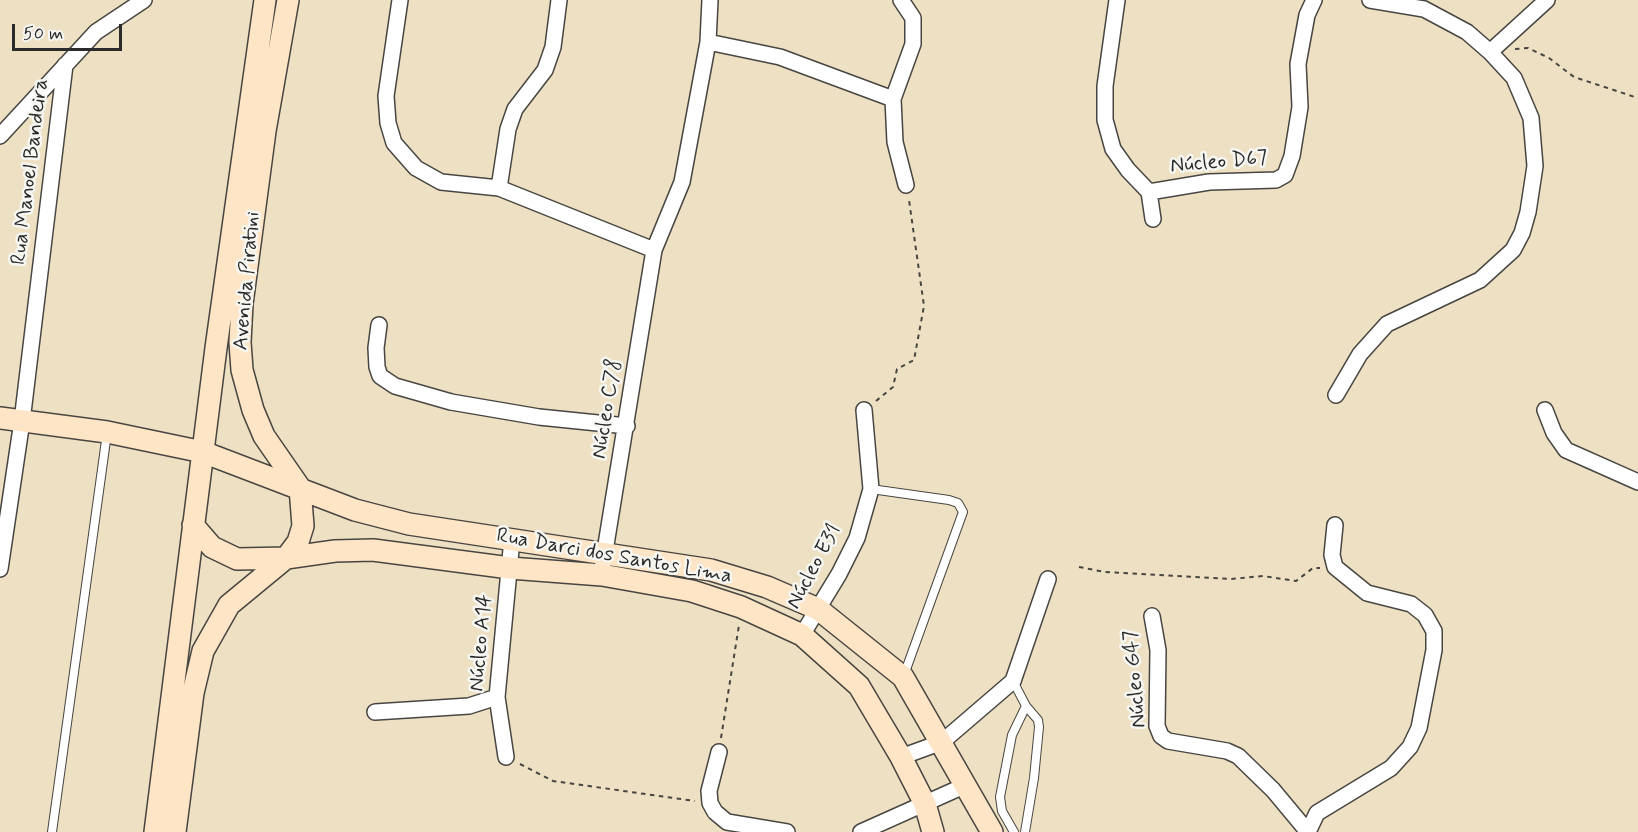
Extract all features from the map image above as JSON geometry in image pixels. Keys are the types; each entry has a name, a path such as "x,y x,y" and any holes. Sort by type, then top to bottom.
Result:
{"street":[{"path":"0,136 96,32 144,0"},
{"name":"Avenida Piratini","path":"154,832 193,525 265,0"},
{"name":"Avenida Piratini","path":"288,0 260,165 240,342 242,370 253,410 264,436 300,488"},
{"path":"400,0 386,96 388,123 394,143 416,168 441,182 499,188 654,250"},
{"path":"499,188 508,129 515,109 544,70 553,47 560,0"},
{"name":"Núcleo C78","path":"602,575 654,250 682,182 708,42 710,0"},
{"path":"901,0 913,18 913,44 893,99 895,142 906,185"},
{"path":"1117,0 1105,86 1105,120 1113,149 1128,170 1149,192"},
{"name":"Núcleo D67","path":"1153,219 1149,192 1209,182 1276,180 1285,175 1292,156 1300,107 1298,64 1307,15 1314,0"},
{"path":"1336,395 1360,354 1387,324 1480,280 1513,250 1522,233 1535,166 1531,118 1514,78 1490,52 1467,32 1424,9 1370,0"},
{"path":"1490,52 1547,0"},
{"path":"708,42 780,57 893,99"},
{"name":"Rua Manoel Bandeira","path":"0,569 22,421 65,65"},
{"path":"379,325 376,348 377,367 380,376 395,386 451,402 539,417 627,426"},
{"path":"1545,410 1554,433 1566,450 1638,482"},
{"name":"Núcleo E31","path":"802,635 857,538 871,489 864,411"},
{"name":"Rua Darci dos Santos Lima","path":"0,418 107,432 203,452 355,510 409,524 711,570 767,587 818,609 903,677 992,832"},
{"path":"175,832 193,693 203,651 229,605 286,558 298,542 303,526 300,488"},
{"name":"Rua Darci dos Santos Lima","path":"193,525 212,547 224,555 252,560 335,551 373,550 510,568 602,575 692,591 741,607 802,635 859,686 901,757 925,804 933,832"},
{"path":"1335,525 1332,555 1335,567"},
{"name":"Núcleo A14","path":"506,758 497,698 512,539"},
{"name":"Núcleo G47","path":"1152,616 1158,651 1156,726 1161,735 1168,741 1227,751 1238,756 1273,790 1308,832 1317,813 1391,768 1410,747 1419,728 1434,650 1434,631 1425,615 1411,604 1367,592 1335,567"},
{"path":"901,757 942,742 1013,681 1048,579"},
{"path":"375,712 469,706 497,698"},
{"path":"719,752 709,791 710,803 715,812 727,822 787,832"},
{"path":"861,832 966,785"}],"lane":[{"path":"52,832 107,432"},
{"path":"871,489 949,500 958,503 963,512 903,677"},
{"path":"1013,681 1026,705 1038,720 1039,735 1025,832"},
{"path":"1014,832 1002,811 1000,796 1012,735 1026,705"}],"path":[{"path":"1490,52 1528,48 1548,58 1574,77 1638,98"},
{"path":"864,411 892,387 897,369 914,360 920,328 924,306 906,185"},
{"path":"1079,567 1105,572 1231,579 1263,576 1296,581 1313,568 1335,567"},
{"path":"719,752 741,607"},
{"path":"506,758 553,781 710,803"}]}
